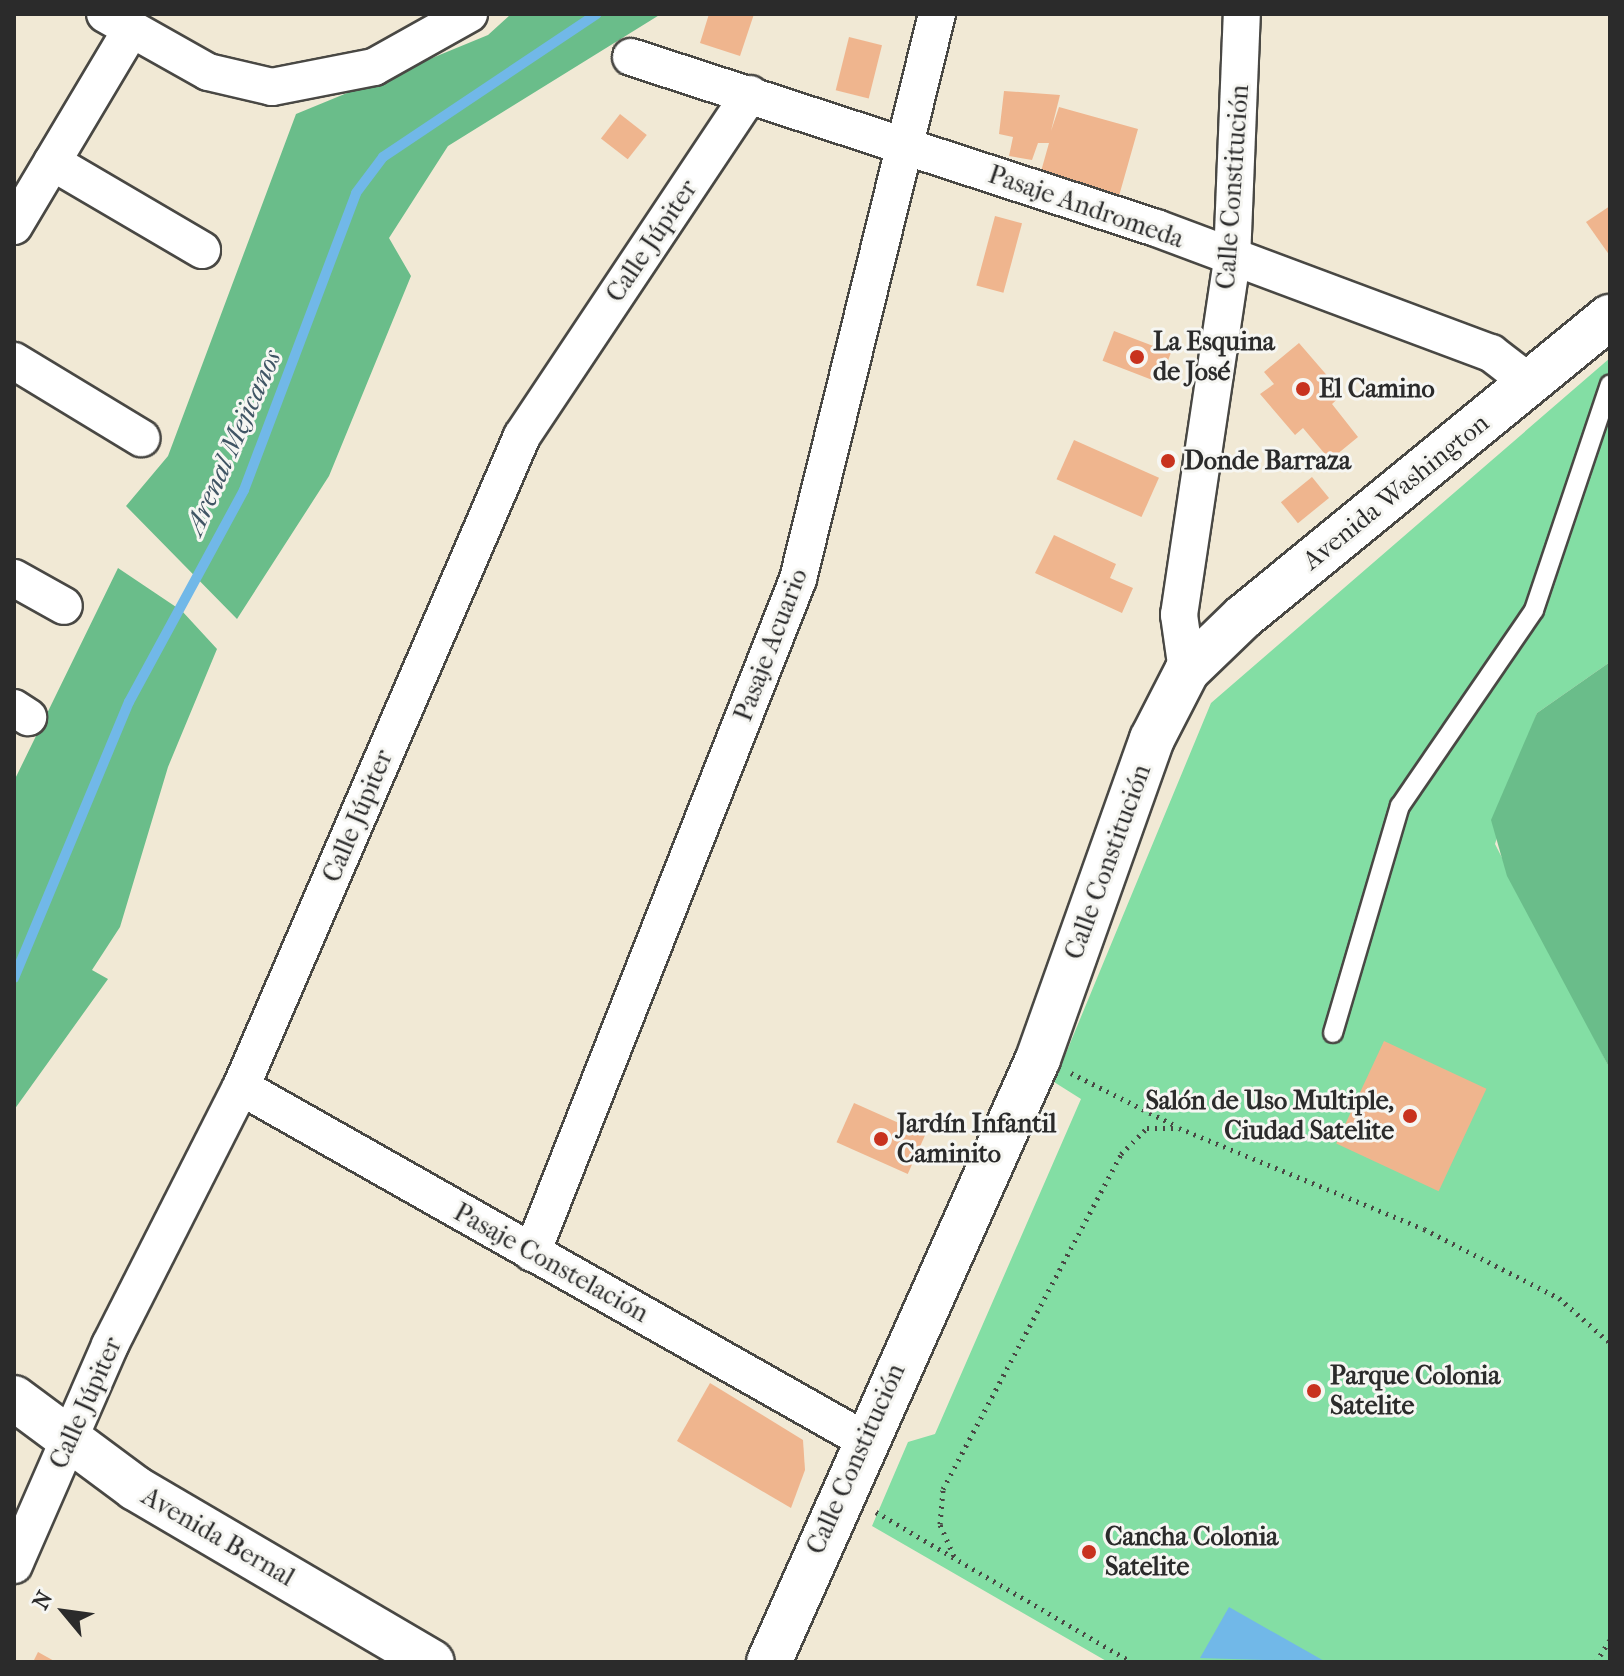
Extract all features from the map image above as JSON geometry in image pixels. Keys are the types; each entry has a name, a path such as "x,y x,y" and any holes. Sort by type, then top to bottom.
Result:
{"main road":[{"name":"Avenida Washington","path":"1187,671 1243,617 1610,317"},
{"name":"Calle Constitución","path":"769,1662 863,1439 1038,1059 1152,739 1187,671"},
{"name":"Avenida Bernal","path":"14,1398 68,1441 432,1662"}],"street":[{"path":"14,226 52,162 118,22 208,72 272,87 374,67 469,14"},
{"name":"Pasaje Acuario","path":"532,1253 798,579 908,147 937,14"},
{"name":"Calle Constitución","path":"1187,671 1179,615 1232,259 1242,14"},
{"name":"Pasaje Andromeda","path":"631,57 908,147 1232,259 1491,353 1530,383"},
{"name":"Calle Júpiter","path":"14,1565 68,1441 241,1087 522,436 750,94"},
{"path":"52,162 202,250"},
{"path":"14,361 141,438"},
{"path":"14,578 64,606"},
{"name":"Pasaje Constelación","path":"241,1087 863,1439"}],"lane":[{"path":"1333,1033 1400,806 1534,610 1610,384"}],"path":[{"path":"1062,1069 1179,1128 1432,1233 1559,1298 1610,1343"},
{"path":"954,1556 939,1512 947,1481 1127,1144 1147,1128 1179,1128"},
{"path":"872,1509 1132,1662"},
{"path":"1596,1662 1610,1640"}],"green space":[{"path":"511,14 661,14 448,146 389,238 411,276 329,476 237,619 126,506 168,456 296,114 488,35"},
{"path":"1610,358 1610,662 1537,713 1495,844 1610,1069 1610,1662 1108,1662 872,1526 908,1442 935,1434 1081,1099 1054,1082 1211,703"},
{"path":"118,568 182,611 217,649 168,767 120,927 92,970 108,979 14,1110 14,781"},
{"path":"1610,662 1610,1069 1507,876 1491,820 1537,713"}],"water":[{"path":"1229,1607 1326,1662 1200,1658"}],"building":[{"path":"709,14 754,14 740,56 700,43"},
{"path":"849,37 882,45 869,99 836,90"},
{"path":"1004,91 1060,95 1051,131 1059,107 1138,129 1119,196 1040,175 1049,143 1038,143 1032,160 1009,156 1013,137 999,134"},
{"path":"620,114 647,135 628,159 601,138"},
{"path":"1610,206 1610,256 1586,222"},
{"path":"995,216 1022,223 1003,293 976,286"},
{"name":"La Esquina de José","path":"1114,331 1171,353 1159,383 1103,361"},
{"name":"El Camino","path":"1299,343 1343,394 1332,404 1358,437 1330,460 1303,428 1295,435 1260,394 1274,384 1264,372"},
{"path":"1074,440 1159,478 1141,517 1057,479"},
{"path":"1312,477 1329,498 1298,523 1281,502"},
{"path":"1054,535 1116,564 1110,578 1133,588 1122,613 1035,573"},
{"name":"Salón de Uso Multiple, Ciudad Satelite","path":"1384,1041 1486,1089 1439,1191 1336,1143"},
{"name":"Jardín Infantil Caminito","path":"854,1103 925,1135 908,1174 837,1142"},
{"path":"710,1383 803,1440 805,1470 791,1508 677,1441"},
{"path":"38,1652 56,1662 33,1662"}],"waterway":[{"name":"Arenal Mejicanos","path":"14,978 129,702 244,490 356,193 383,157 597,14"}],"place":[{"name":"La Esquina de José","path":"1137,357"},
{"name":"El Camino","path":"1303,389"},
{"name":"Donde Barraza","path":"1168,461"},
{"name":"Salón de Uso Multiple, Ciudad Satelite","path":"1410,1116"},
{"name":"Jardín Infantil Caminito","path":"881,1139"},
{"name":"Parque Colonia Satelite","path":"1314,1391"},
{"name":"Cancha Colonia Satelite","path":"1089,1552"}]}
